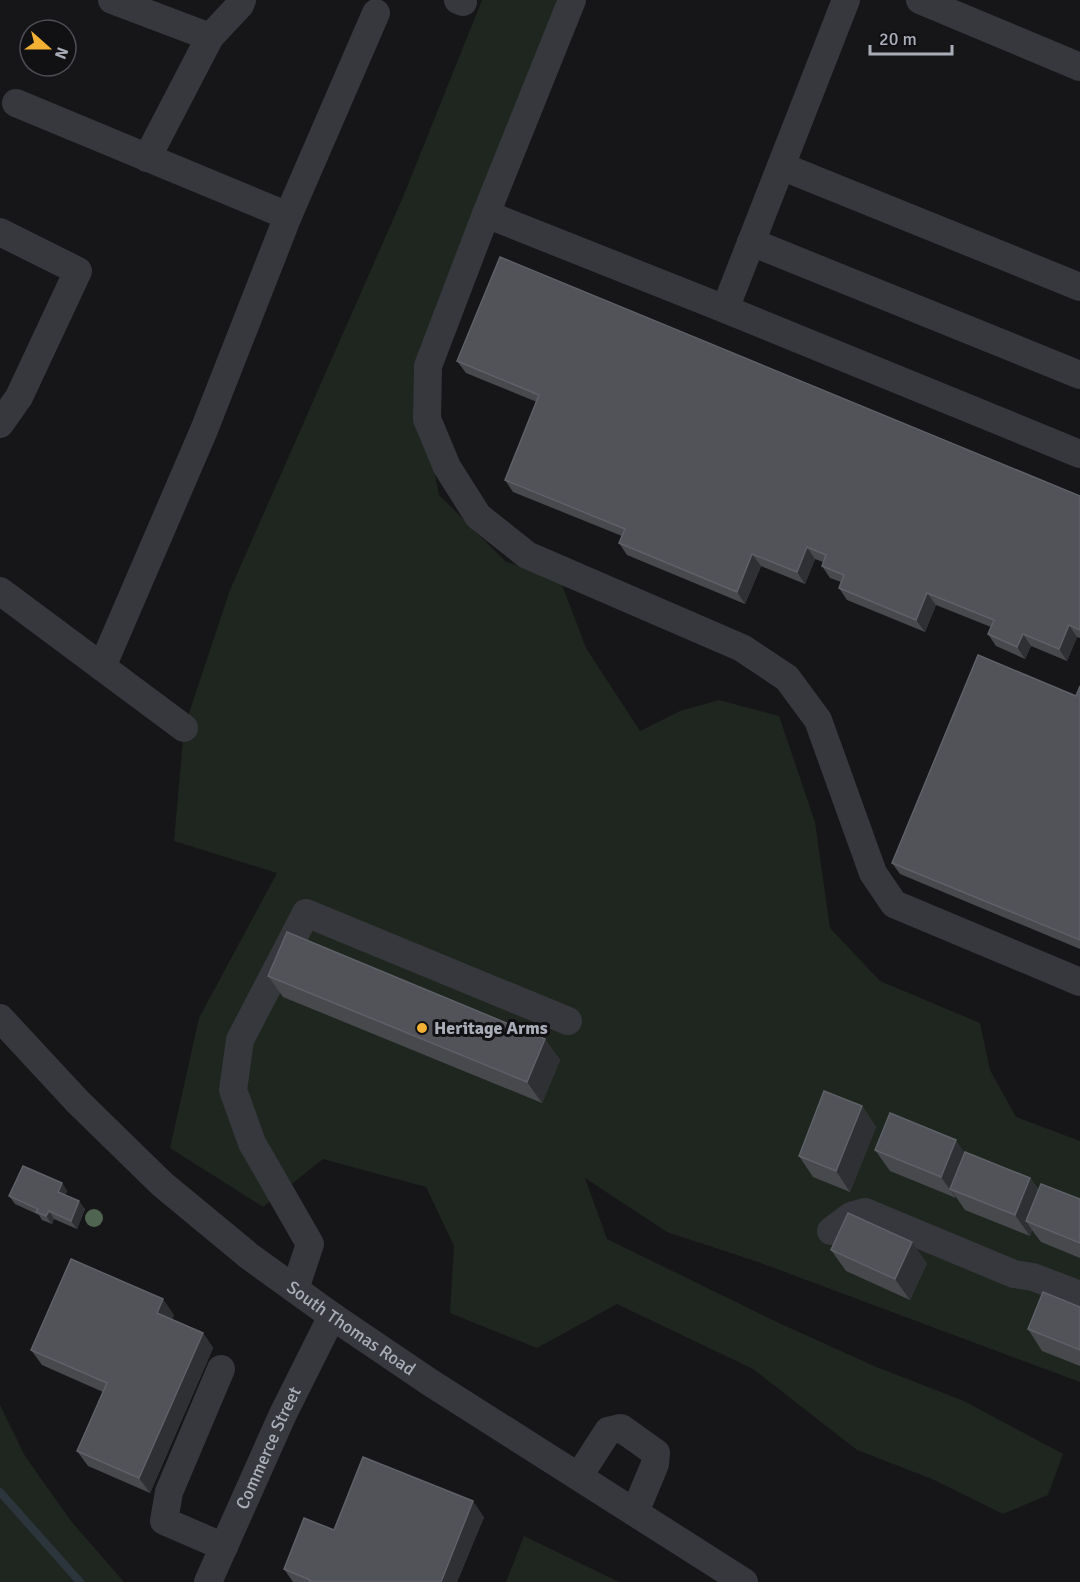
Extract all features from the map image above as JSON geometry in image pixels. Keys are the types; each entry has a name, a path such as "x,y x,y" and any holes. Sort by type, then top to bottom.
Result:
{"street":[{"path":"112,0 210,37"},
{"path":"147,158 210,37 242,0"},
{"path":"572,0 428,366 427,419 447,467 478,516 527,555 742,648 787,678 818,720 873,873 894,904 1080,982"},
{"path":"725,309 846,0"},
{"path":"920,0 1080,67"},
{"path":"102,667 204,430 288,216 376,13"},
{"path":"16,103 288,216"},
{"path":"781,166 1080,287"},
{"path":"486,214 1080,454"},
{"path":"0,232 78,271 10,391 0,424"},
{"path":"751,242 1080,375"},
{"path":"0,591 184,728"},
{"path":"295,1289 310,1244 252,1143 233,1090 240,1040 306,913 568,1021"},
{"name":"South Thomas Road","path":"2,1026 162,1184 249,1256 431,1383 744,1582"},
{"path":"831,1231 851,1216 865,1212 1014,1274 1033,1277 1080,1295"},
{"name":"Commerce Street","path":"208,1582 283,1414 332,1316"},
{"path":"220,1369 169,1492 164,1521 224,1547"},
{"path":"579,1476 608,1431 621,1428 656,1453 655,1464 635,1512"}],"shaded area":[{"path":"482,0 559,0 415,371 439,495 505,561 561,582 586,648 640,731 680,711 719,700 779,716 815,822 830,928 880,981 980,1023 990,1070 1016,1117 1080,1141 1080,1382 758,1262 667,1232 585,1178 607,1239 779,1323 874,1366 964,1401 1063,1454 1048,1495 1003,1514 932,1479 857,1450 753,1369 617,1304 537,1348 450,1313 454,1246 426,1187 323,1159 263,1207 170,1148 199,1018 277,873 174,841 184,728 230,590 403,197"},
{"path":"0,1405 25,1456 71,1521 124,1582 0,1582"},
{"path":"524,1536 619,1582 506,1582"}],"building":[{"path":"500,257 1080,496 1080,630 1069,625 1059,649 1023,634 1017,647 988,634 994,620 927,593 916,620 839,588 844,575 822,566 826,555 807,547 797,572 752,554 737,592 619,543 625,529 505,480 539,395 457,361"},
{"path":"978,655 1076,696 1080,686 1080,940 892,863"},
{"name":"Heritage Arms","path":"287,932 545,1039 527,1082 268,976"},
{"path":"824,1091 862,1106 836,1171 799,1156"},
{"path":"890,1113 956,1140 941,1177 875,1150"},
{"path":"965,1152 1030,1178 1015,1215 950,1189"},
{"path":"23,1166 62,1183 58,1192 79,1201 71,1221 49,1211 46,1216 36,1212 38,1209 9,1196"},
{"path":"1041,1184 1080,1199 1080,1243 1026,1221"},
{"path":"848,1213 912,1242 895,1279 831,1250"},
{"path":"71,1259 163,1299 157,1313 203,1333 139,1478 77,1451 107,1383 31,1350"},
{"path":"1043,1292 1080,1307 1080,1350 1028,1329"},
{"path":"363,1457 473,1501 441,1582 309,1582 310,1580 284,1569 304,1518 334,1530"}],"waterway":[{"path":"0,1492 80,1582"}],"place":[{"name":"Heritage Arms","path":"422,1028"}]}
